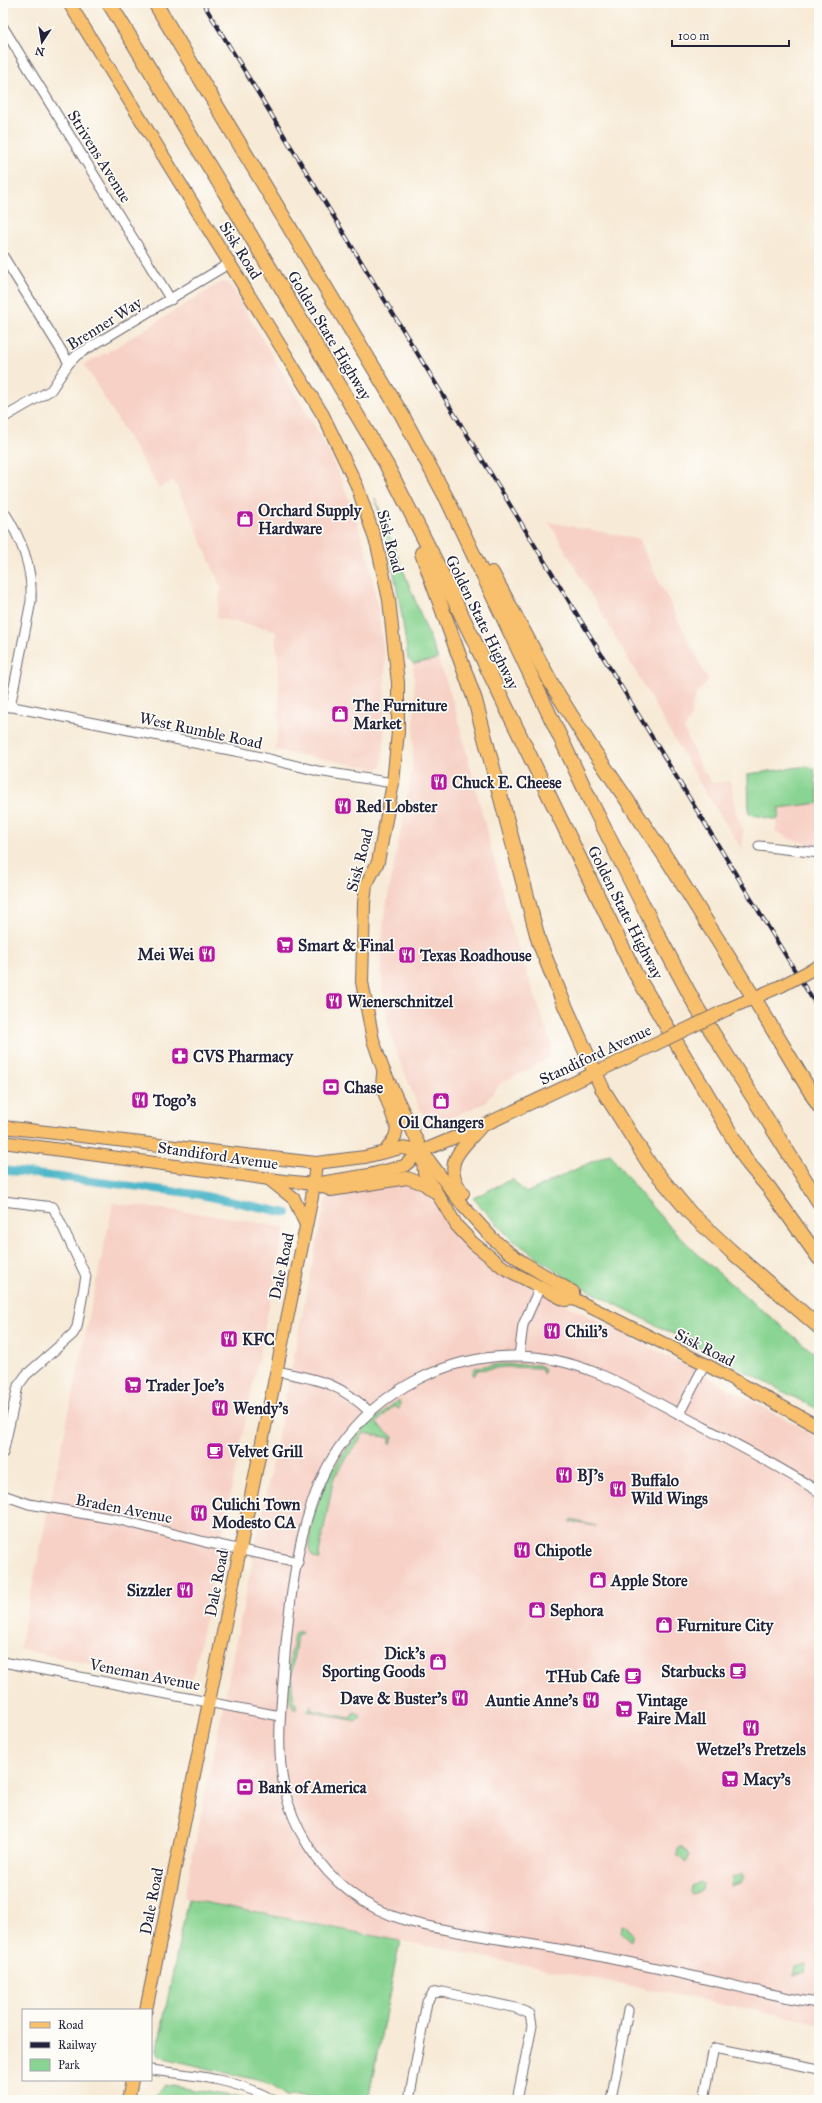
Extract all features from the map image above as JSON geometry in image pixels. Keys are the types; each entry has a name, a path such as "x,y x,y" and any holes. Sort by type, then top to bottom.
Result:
{"highway":[{"name":"Golden State Highway","path":"109,3 220,184 386,464 434,559 635,972 748,1163 769,1188 819,1258"},
{"name":"Golden State Highway","path":"155,3 402,415 448,501 590,800 662,942 697,1008 725,1055 819,1202"},
{"path":"402,415 456,498 521,629 554,688 589,744 667,859 754,998 819,1106"},
{"path":"386,464 423,555 466,672 539,942 562,999 603,1090 628,1133 670,1190 710,1232 819,1327"}],"main road":[{"name":"Sisk Road","path":"69,3 335,438 357,486 371,525 389,600 399,706 393,783 378,862 366,885 362,941 362,982 366,1009 373,1040 383,1069 422,1151 463,1206 487,1233 524,1263 573,1292 574,1299"},
{"name":"Standiford Avenue","path":"3,1142 314,1184 369,1175 404,1166 422,1151 482,1126 728,1009 781,986 819,966"},
{"path":"383,1069 382,1086 397,1128 396,1137 385,1152"},
{"path":"482,1126 456,1155 452,1165 453,1174 460,1190 479,1215 524,1263"},
{"name":"Standiford Avenue","path":"3,1127 316,1163 366,1157 401,1148 422,1151"},
{"name":"Sisk Road","path":"422,1151 424,1172 458,1226 473,1243 504,1268 565,1300 574,1299 705,1364 819,1427"},
{"name":"Dale Road","path":"146,2009 306,1225 314,1184 316,1163"},
{"path":"268,1178 294,1199 306,1225"},
{"path":"314,1184 331,1190 409,1178 424,1184 439,1196"},
{"path":"128,2100 132,2081"}],"street":[{"name":"Strivens Avenue","path":"3,27 171,300"},
{"path":"3,256 69,363"},
{"name":"Brenner Way","path":"3,418 51,390 69,363 77,355 230,264"},
{"path":"3,510 16,530 29,565 32,586 31,601 6,706"},
{"name":"West Rumble Road","path":"6,706 240,752 318,771 393,783"},
{"path":"759,846 819,853"},
{"path":"3,1201 53,1207 86,1276 77,1327 73,1334 26,1375 18,1386 3,1453"},
{"path":"520,1356 523,1325 540,1287"},
{"path":"819,1492 768,1460 608,1378 580,1366 551,1359 520,1356 482,1358 440,1370 408,1384 370,1412 345,1440 324,1472 309,1509 298,1562 288,1624 279,1735 284,1786 299,1830 313,1852 334,1878 348,1891 375,1909 396,1918 422,1926 582,1953 819,2003"},
{"path":"679,1414 705,1364"},
{"path":"276,1371 321,1381 337,1387 351,1396 370,1412"},
{"name":"Braden Avenue","path":"3,1495 29,1504 120,1520 239,1550 298,1562"},
{"name":"Veneman Avenue","path":"3,1662 280,1716"},
{"path":"409,2100 427,2002 433,1993 443,1992 516,2008 530,2014 532,2026 517,2100"},
{"path":"611,2100 628,2010"},
{"path":"704,2100 715,2048 819,2069"},
{"path":"152,2070 231,2083 258,2091 273,2100"}],"shaded area":[{"path":"221,282 229,283 326,445 352,506 368,556 378,607 385,661 384,746 382,766 376,769 275,750 279,724 279,674 275,630 216,618 221,588 191,515 173,480 159,488 84,364 108,352"},
{"path":"549,522 638,539 708,680 695,696 690,720 684,729 701,767 712,783 730,781 737,816 744,830 742,837 743,851 702,787"},
{"path":"438,659 454,704 513,933 552,1046 549,1058 500,1084 485,1103 435,1124 428,1122 417,1104 396,1051 387,1018 382,986 381,949 384,918 412,769 415,697 413,664"},
{"path":"819,803 819,846 791,839 775,831 779,816 778,808"},
{"path":"408,1181 428,1193 451,1226 520,1281 691,1368 800,1427 819,1440 819,2023 184,1898 325,1202 330,1195"},
{"path":"113,1203 227,1217 285,1228 191,1686 19,1649"}],"green space":[{"path":"375,498 438,659 413,664 408,659 395,578"},
{"path":"808,766 814,769 819,803 779,808 779,816 777,820 749,814 748,774"},
{"path":"610,1153 632,1183 681,1237 734,1287 819,1357 819,1410 571,1281 510,1238 473,1198 512,1179 526,1193"},
{"path":"503,1364 539,1365 543,1367 545,1371 543,1374 541,1368 506,1367 477,1370 475,1375 473,1375 473,1371 476,1367"},
{"path":"397,1401 400,1402 399,1409 394,1406 376,1423 393,1437 391,1444 390,1438 364,1433 334,1477 319,1553 320,1560 313,1557 309,1549 310,1533 319,1500 334,1468 353,1441 364,1429"},
{"path":"571,1520 596,1526 570,1522"},
{"path":"301,1631 302,1633 297,1635 292,1672 292,1690 297,1707 295,1709 291,1704 289,1696 289,1674 294,1635 296,1632"},
{"path":"312,1705 311,1710 350,1718 354,1712 360,1714 360,1719 356,1721 307,1711"},
{"path":"681,1847 689,1855 687,1862 677,1855 678,1848"},
{"path":"743,1874 745,1876 743,1882 731,1886 732,1878"},
{"path":"701,1882 703,1884 702,1890 693,1894 690,1893 691,1886"},
{"path":"188,1899 400,1941 368,2100 322,2100 291,2094 288,2097 265,2082 160,2057 157,2051"},
{"path":"625,1925 633,1933 631,1941 621,1933 622,1926"},
{"path":"806,1965 805,1973 793,1976 795,1968"},
{"path":"166,2085 243,2098 248,2100 148,2100"}],"waterway":[{"path":"3,1170 196,1194 287,1213"}],"railway":[{"path":"203,3 819,1010"}],"place":[{"name":"Orchard Supply Hardware","path":"245,519"},
{"name":"The Furniture Market","path":"340,714"},
{"name":"Chuck E. Cheese","path":"439,782"},
{"name":"Red Lobster","path":"343,806"},
{"name":"Smart & Final","path":"285,945"},
{"name":"Mei Wei","path":"207,954"},
{"name":"Texas Roadhouse","path":"407,955"},
{"name":"Wienerschnitzel","path":"334,1001"},
{"name":"CVS Pharmacy","path":"180,1056"},
{"name":"Chase","path":"331,1087"},
{"name":"Togo's","path":"140,1100"},
{"name":"Oil Changers","path":"441,1101"},
{"name":"Chili's","path":"552,1331"},
{"name":"KFC","path":"229,1339"},
{"name":"Trader Joe's","path":"133,1385"},
{"name":"Wendy's","path":"220,1408"},
{"name":"Velvet Grill","path":"215,1451"},
{"name":"BJ's","path":"564,1475"},
{"name":"Buffalo Wild Wings","path":"618,1489"},
{"name":"Culichi Town Modesto CA","path":"199,1513"},
{"name":"Chipotle","path":"522,1550"},
{"name":"Apple Store","path":"598,1580"},
{"name":"Sizzler","path":"185,1590"},
{"name":"Sephora","path":"537,1610"},
{"name":"Furniture City","path":"664,1625"},
{"name":"Dick's Sporting Goods","path":"438,1662"},
{"name":"Starbucks","path":"738,1671"},
{"name":"THub Cafe","path":"633,1676"},
{"name":"Dave & Buster's","path":"460,1698"},
{"name":"Auntie Anne's","path":"591,1700"},
{"name":"Vintage Faire Mall","path":"624,1709"},
{"name":"Wetzel's Pretzels","path":"751,1728"},
{"name":"Macy's","path":"730,1779"},
{"name":"Bank of America","path":"245,1787"}]}
